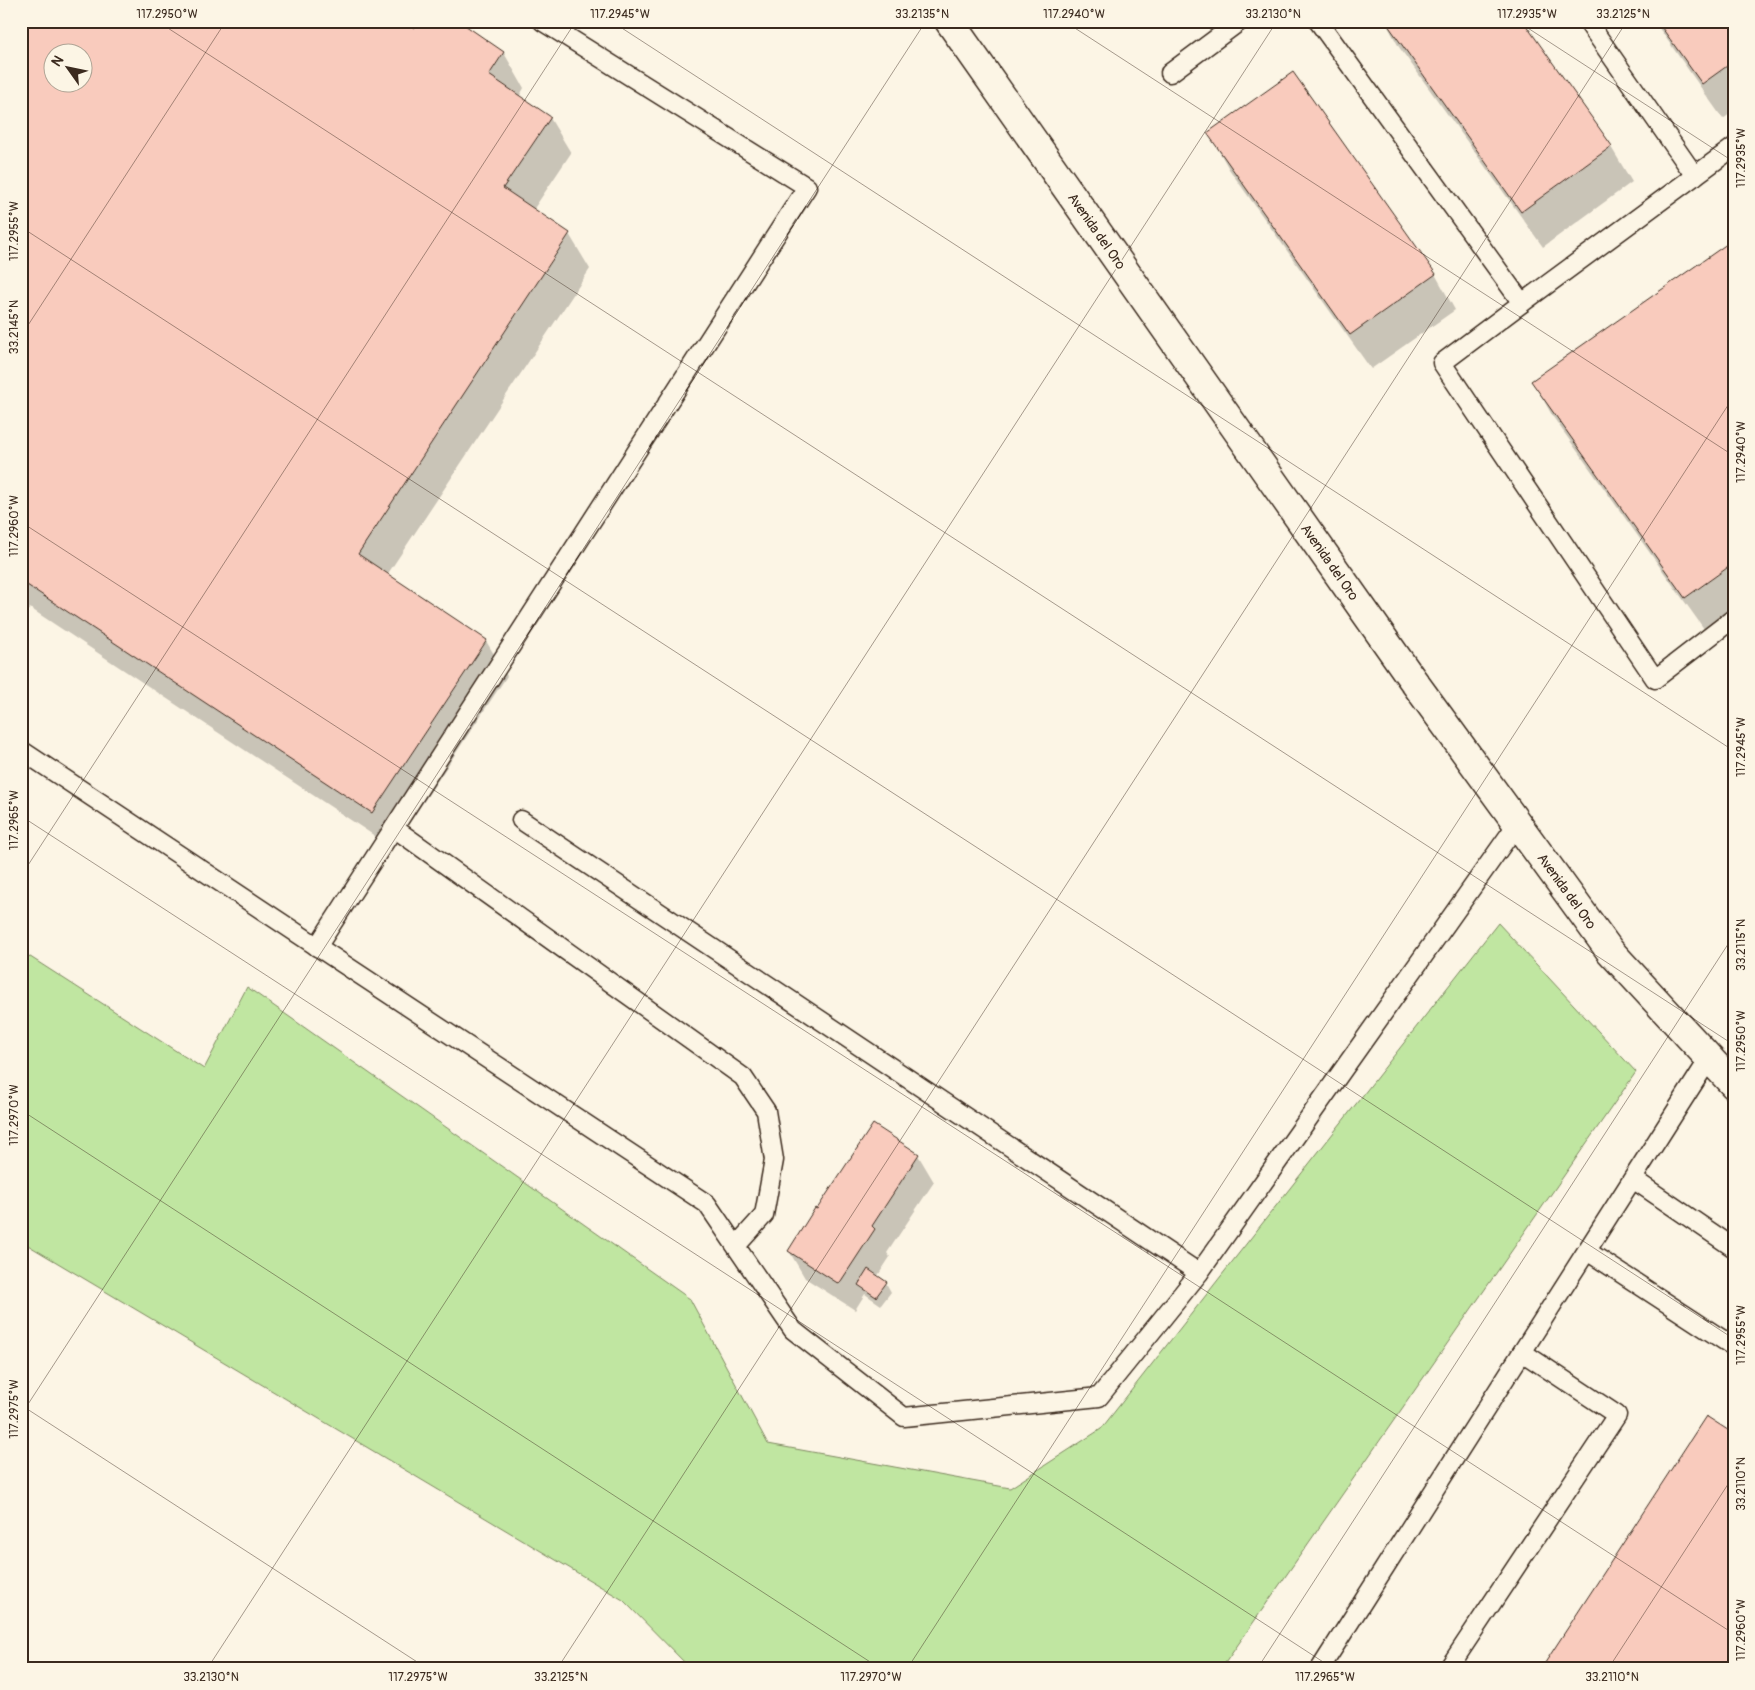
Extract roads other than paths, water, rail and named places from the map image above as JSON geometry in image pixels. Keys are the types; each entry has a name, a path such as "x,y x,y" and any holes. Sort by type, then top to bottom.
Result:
{"street":[{"name":"Avenida del Oro","path":"949,21 1412,679 1610,951 1734,1085"}],"lane":[{"path":"317,947 807,187 542,21"},
{"path":"1170,73 1240,21"},
{"path":"1318,21 1522,303"},
{"path":"1587,21 1695,176"},
{"path":"1734,147 1442,363 1655,679 1734,618"},
{"path":"21,750 707,1204 793,1330 904,1417 1099,1397 1199,1274 1518,824"},
{"path":"521,820 1199,1274"},
{"path":"394,828 743,1076 766,1111 774,1160 764,1215 736,1246"},
{"path":"1320,1669 1709,1059"},
{"path":"1633,1180 1734,1248"},
{"path":"1587,1251 1734,1347"},
{"path":"1448,1669 1617,1415 1522,1352"}]}
